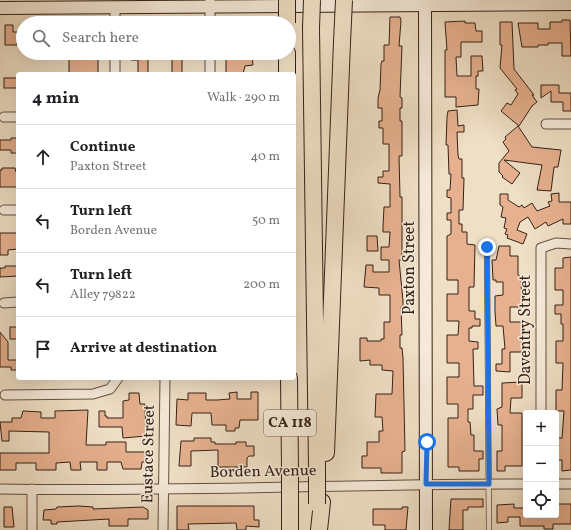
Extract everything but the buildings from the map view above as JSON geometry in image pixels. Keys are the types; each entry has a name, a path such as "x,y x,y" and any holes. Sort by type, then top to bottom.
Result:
{"highway":[{"path":"287,0 287,16"},
{"path":"312,0 321,467"},
{"path":"318,530 344,0"},
{"path":"287,60 287,72"},
{"name":"CA 118","path":"289,380 290,530"}],"street":[{"path":"0,8 115,8 210,4 425,2 545,2 571,4"},
{"name":"Paxton Street","path":"425,2 426,530"},
{"path":"210,4 210,16"},
{"path":"115,8 115,16"},
{"path":"115,60 115,72"},
{"path":"210,60 210,72"},
{"path":"4,117 16,117"},
{"path":"546,124 571,124"},
{"path":"4,210 16,210"},
{"name":"Daventry Street","path":"541,410 541,248 556,243 571,244"},
{"path":"4,303 16,302"},
{"path":"5,395 93,394 110,389 117,380"},
{"name":"Eustace Street","path":"163,530 165,380"},
{"name":"Borden Avenue","path":"0,489 163,489 426,484 523,484"},
{"path":"559,484 571,484"},
{"path":"32,489 32,530"}],"lane":[{"path":"487,247 489,530"}],"route":[{"path":"427,442 426,484 489,484 487,247"}]}
